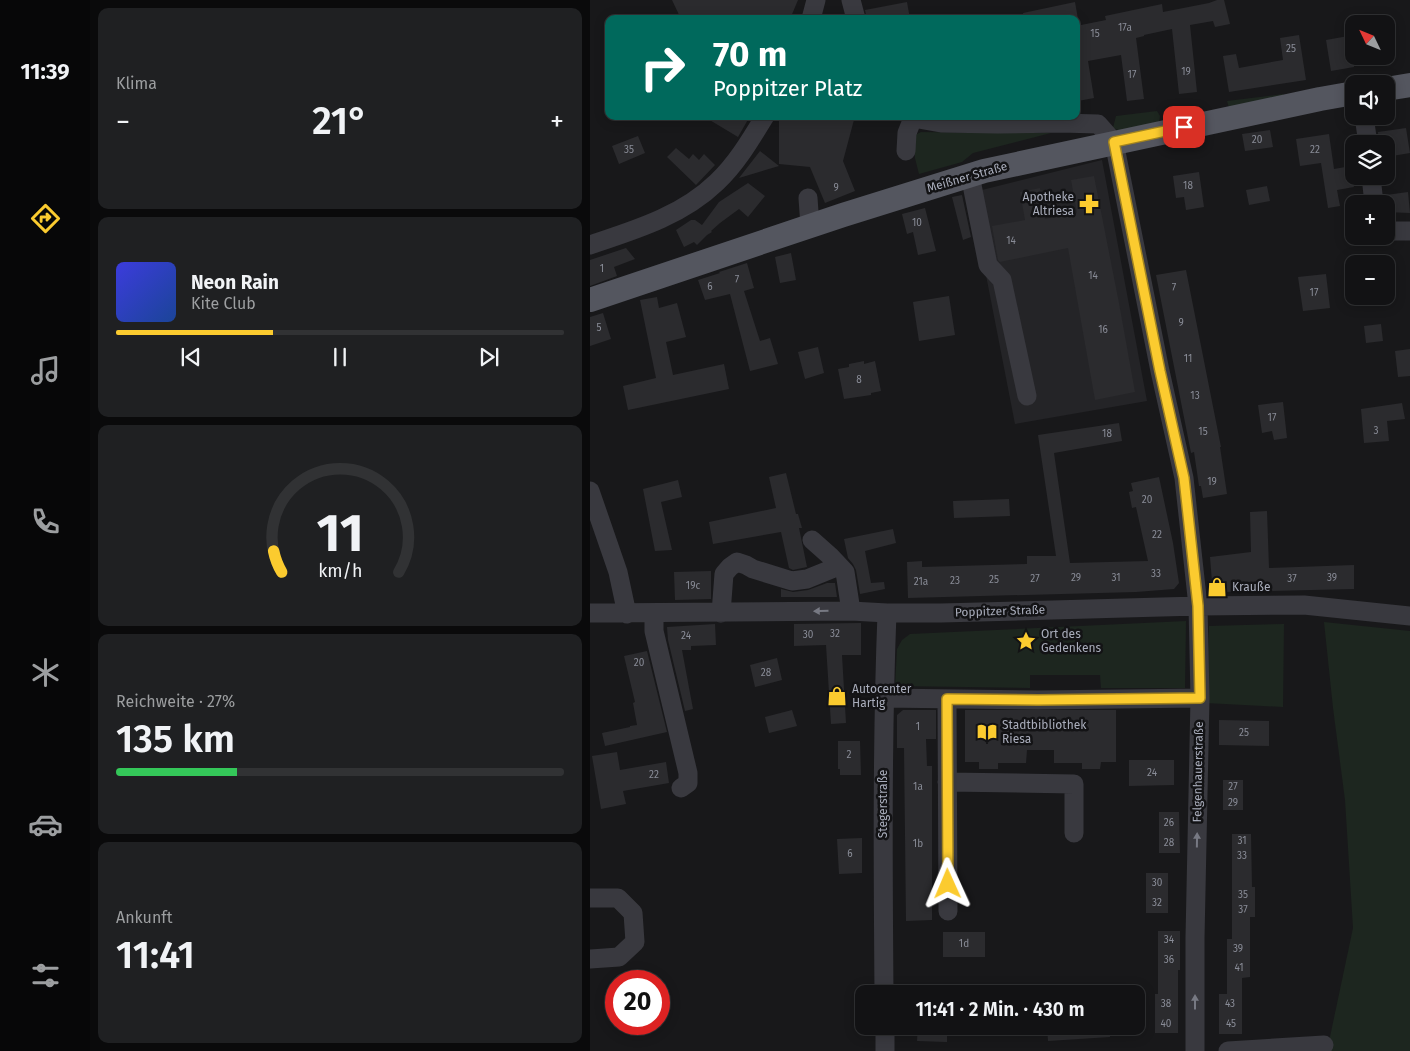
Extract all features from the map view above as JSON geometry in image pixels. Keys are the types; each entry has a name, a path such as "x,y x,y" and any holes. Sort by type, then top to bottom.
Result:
{"main road":[{"path":"1395,87 1410,86"},
{"name":"Meißner Straße","path":"590,300 810,226 984,171 1345,95"}],"street":[{"path":"811,15 816,0"},
{"path":"851,0 855,15"},
{"path":"590,245 664,218 702,195 718,182 749,142 763,120"},
{"path":"906,151 910,120"},
{"path":"926,120 941,123 1062,122 1098,124 1114,142"},
{"name":"Felgenhauerstraße","path":"1114,142 1160,371 1184,478 1198,606 1200,698 1195,1051"},
{"path":"970,175 988,265 1002,280 1027,396"},
{"path":"808,198 810,226"},
{"path":"1395,231 1410,231"},
{"path":"590,491 616,566 627,614"},
{"path":"812,540 845,572 850,611"},
{"path":"721,613 724,574 730,566 737,562 753,570 792,581 807,579 839,566"},
{"name":"Poppitzer Straße","path":"590,614 850,611 887,613 1304,605 1410,616"},
{"name":"Stegerstraße","path":"884,985 883,902 876,807 884,698 887,613"},
{"path":"654,614 654,631 688,773 688,783 681,788"},
{"path":"884,698 1038,700 1200,698"},
{"path":"947,699 948,911"},
{"path":"947,782 1074,784 1074,833"},
{"path":"590,898 618,898 633,913 635,942 619,957 590,958"},
{"path":"885,1035 885,1051"},
{"path":"1228,1051 1324,1045"}],"shaded area":[{"path":"1283,94 1284,98 1229,108 1227,101"},
{"path":"1157,111 1160,116 1159,124 1123,132 1113,128 1116,116"},
{"path":"921,132 1051,133 973,153 962,162 919,174 915,158 915,135"},
{"path":"1102,160 1147,401 1015,424 970,193"},
{"path":"1186,621 1185,688 1101,688 1100,675 1030,675 1030,688 895,686 897,649 902,640 910,634"},
{"path":"1324,622 1410,631 1410,1051 1327,1051 1353,928 1345,800"},
{"path":"1284,624 1283,707 1206,703 1209,626"}],"building":[{"path":"672,0 798,0 792,15 679,15"},
{"path":"1224,0 1230,24 1215,27 1213,21 1190,25 1197,92 1179,94 1172,29 1136,38 1144,99 1127,101 1121,55 1088,61 1094,98 1080,101 1080,25 1106,20 1105,16 1162,4 1163,12"},
{"path":"907,2 909,15 866,15 865,10"},
{"path":"1075,2 1077,15 1023,15 1023,13"},
{"path":"1299,35 1306,80 1229,92 1223,56 1236,54 1239,68 1283,60 1280,38"},
{"path":"1345,37 1345,65 1354,65 1354,67 1331,71 1326,40"},
{"path":"710,120 748,120 738,137"},
{"path":"779,120 854,120 843,161 855,191 825,203 810,167 779,164"},
{"path":"1406,128 1410,153 1395,156 1395,135 1378,135 1378,132"},
{"path":"1270,130 1273,147 1245,151 1242,134"},
{"path":"1329,134 1334,169 1345,167 1345,185 1354,185 1354,187 1337,190 1340,206 1328,208 1321,163 1300,166 1296,139"},
{"path":"638,136 645,153 619,164 612,146"},
{"path":"676,148 689,159 693,154 699,160 704,154 715,165 696,185 667,157"},
{"path":"760,151 779,166 739,178"},
{"path":"1199,172 1204,207 1186,210 1184,197 1176,198 1173,176"},
{"path":"1094,176 1135,392 1095,400 1068,248 1000,262 998,260 992,226 1025,220 1020,192 1040,188 1045,219 1077,213 1071,180"},
{"path":"748,183 765,196 748,217 739,209 720,223 697,245 694,242 684,247 676,230 691,220 695,220 702,225 719,202"},
{"path":"1267,186 1270,201 1249,205 1246,190"},
{"path":"1408,192 1410,213 1395,212 1395,195 1386,195"},
{"path":"962,195 971,237 963,240 952,197"},
{"path":"925,208 936,251 918,255 913,232 907,234 902,214"},
{"path":"626,248 635,259 614,267 617,276 590,286 590,260"},
{"path":"791,253 796,280 780,283 775,257"},
{"path":"747,263 754,288 744,291 760,341 770,338 778,364 750,371 730,294 705,300 698,280"},
{"path":"1186,270 1221,447 1227,494 1203,498 1201,486 1199,486 1194,452 1191,453 1156,275"},
{"path":"1326,274 1330,308 1303,311 1298,277"},
{"path":"949,296 955,335 919,341 913,302"},
{"path":"657,297 659,308 677,303 686,337 666,342 673,375 724,364 729,389 628,410 623,386 656,378 640,300"},
{"path":"603,313 611,339 590,346 590,317"},
{"path":"1381,324 1383,341 1366,343 1364,326"},
{"path":"818,347 824,373 805,379 798,352"},
{"path":"1410,349 1410,376 1398,377 1395,351"},
{"path":"864,361 864,364 875,361 881,391 871,393 871,395 844,399 838,369 849,367 849,364"},
{"path":"1283,402 1287,438 1274,440 1272,431 1262,433 1258,405"},
{"path":"1402,403 1405,419 1387,421 1389,441 1364,443 1361,409"},
{"path":"1119,423 1122,441 1054,453 1070,563 1148,561 1136,507 1132,508 1129,492 1133,491 1131,483 1159,477 1173,543 1179,583 1174,589 1136,592 908,598 907,562 922,561 922,567 1027,564 1027,556 1056,556 1038,435"},
{"path":"786,473 796,514 798,514 802,528 799,528 807,567 793,570 789,568 781,532 713,544 709,522 776,508 769,477"},
{"path":"678,480 682,497 661,502 672,550 655,551 643,489"},
{"path":"1009,499 1010,516 954,518 953,501"},
{"path":"1267,511 1269,568 1354,565 1354,589 1222,592 1212,582 1210,557 1251,552 1250,512"},
{"path":"893,529 896,543 865,551 871,583 884,582 885,589 860,594 856,570 848,558 844,539"},
{"path":"711,571 711,599 675,600 674,572"},
{"path":"827,583 835,583 837,597 781,597 781,589 793,592 808,590"},
{"path":"861,623 861,655 842,655 846,723 831,724 826,645 794,646 794,624"},
{"path":"715,624 716,645 691,646 691,650 682,650 693,709 685,711 668,640 667,627"},
{"path":"647,651 667,732 605,746 602,733 637,725 633,703 635,702 624,656"},
{"path":"777,658 782,680 755,687 750,665"},
{"path":"792,710 797,726 769,733 765,717"},
{"path":"903,710 936,710 936,739 926,739 927,766 932,766 932,920 906,921 904,748 897,748 897,715"},
{"path":"965,710 1116,710 1116,762 1101,762 1100,769 1082,769 1082,763 1054,763 1054,750 1027,750 1026,763 998,763 998,769 979,769 979,762 965,762"},
{"path":"1219,720 1269,721 1269,746 1219,745"},
{"path":"838,741 860,741 861,775 840,775 840,769 838,769"},
{"path":"617,752 620,770 666,762 669,783 623,791 626,804 601,809 592,756"},
{"path":"1129,760 1174,760 1174,785 1129,786"},
{"path":"1223,780 1243,780 1243,810 1223,810"},
{"path":"1159,812 1179,812 1180,853 1159,853"},
{"path":"1232,834 1251,834 1252,887 1255,887 1255,917 1250,917 1250,977 1242,978 1242,1034 1219,1034 1219,994 1227,994 1227,939 1232,939"},
{"path":"862,838 862,873 839,874 837,839"},
{"path":"1146,873 1168,873 1168,913 1146,913"},
{"path":"1158,931 1180,931 1178,1033 1155,1033 1155,994 1158,994"},
{"path":"943,932 985,932 985,957 943,957"},
{"path":"917,1035 947,1035 947,1042 917,1041"},
{"path":"1048,1035 1110,1035 1110,1037 1048,1041"}],"place":[{"name":"Apotheke Altriesa","path":"1089,204"},
{"name":"Krauße","path":"1217,587"},
{"name":"Ort des Gedenkens","path":"1026,641"},
{"name":"Autocenter Hartig","path":"837,696"},
{"name":"Stadtbibliothek Riesa","path":"987,732"}],"route":[{"path":"948,884 947,699 1200,698 1198,606 1184,478 1160,371 1114,142 1184,127"}]}
